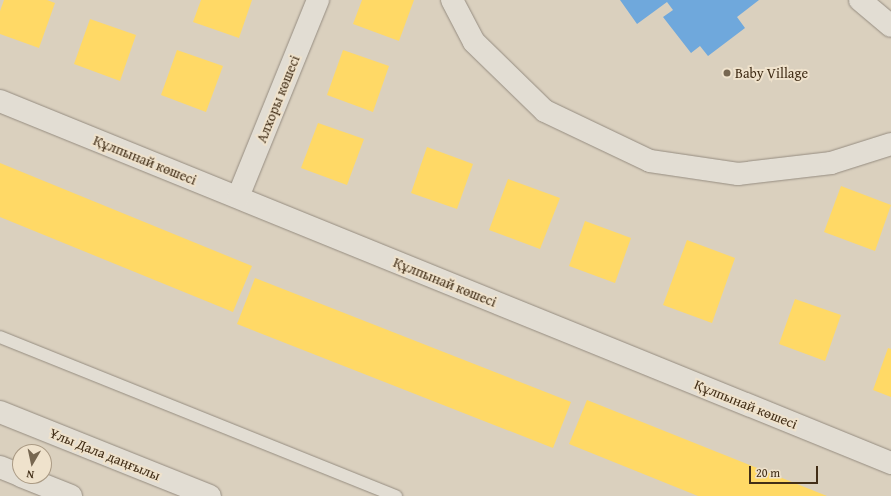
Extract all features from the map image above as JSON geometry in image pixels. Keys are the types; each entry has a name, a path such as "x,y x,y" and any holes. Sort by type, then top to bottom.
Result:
{"street":[{"name":"Алхоры көшесі","path":"238,197 318,0"},
{"path":"452,0 474,42 545,111 650,160 738,174 831,163 891,144"},
{"path":"860,0 891,26"},
{"name":"Құлпынай көшесі","path":"0,100 891,463"},
{"name":"Ұлы Дала даңғылы","path":"0,412 210,496"},
{"path":"0,467 12,472"},
{"path":"41,484 72,496"}],"lane":[{"path":"0,337 396,496"}],"building: Homes":[{"path":"4,0 47,0 55,3 39,48 0,34 0,11"},
{"path":"201,0 252,0 239,38 193,22"},
{"path":"362,0 414,0 399,41 353,24"},
{"path":"90,19 136,35 120,81 74,64"},
{"path":"177,50 223,66 206,112 161,95"},
{"path":"343,50 389,66 373,112 327,95"},
{"path":"318,123 364,139 347,185 301,168"},
{"path":"427,147 473,164 457,209 411,193"},
{"path":"0,163 252,266 233,312 0,217"},
{"path":"508,179 560,198 540,249 489,230"},
{"path":"841,186 891,205 875,251 824,232"},
{"path":"585,221 631,238 615,283 569,266"},
{"path":"687,240 735,258 712,323 663,305"},
{"path":"255,278 571,402 553,448 237,324"},
{"path":"795,299 841,315 825,361 779,344"},
{"path":"888,348 891,349 891,397 873,390"},
{"path":"587,400 827,496 698,496 569,444"}],"building: Schools":[{"path":"620,0 759,0 737,17 745,28 708,56 700,46 691,53 663,17 673,10 667,2 637,24"}],"place":[{"name":"Baby Village","path":"727,73"}]}
